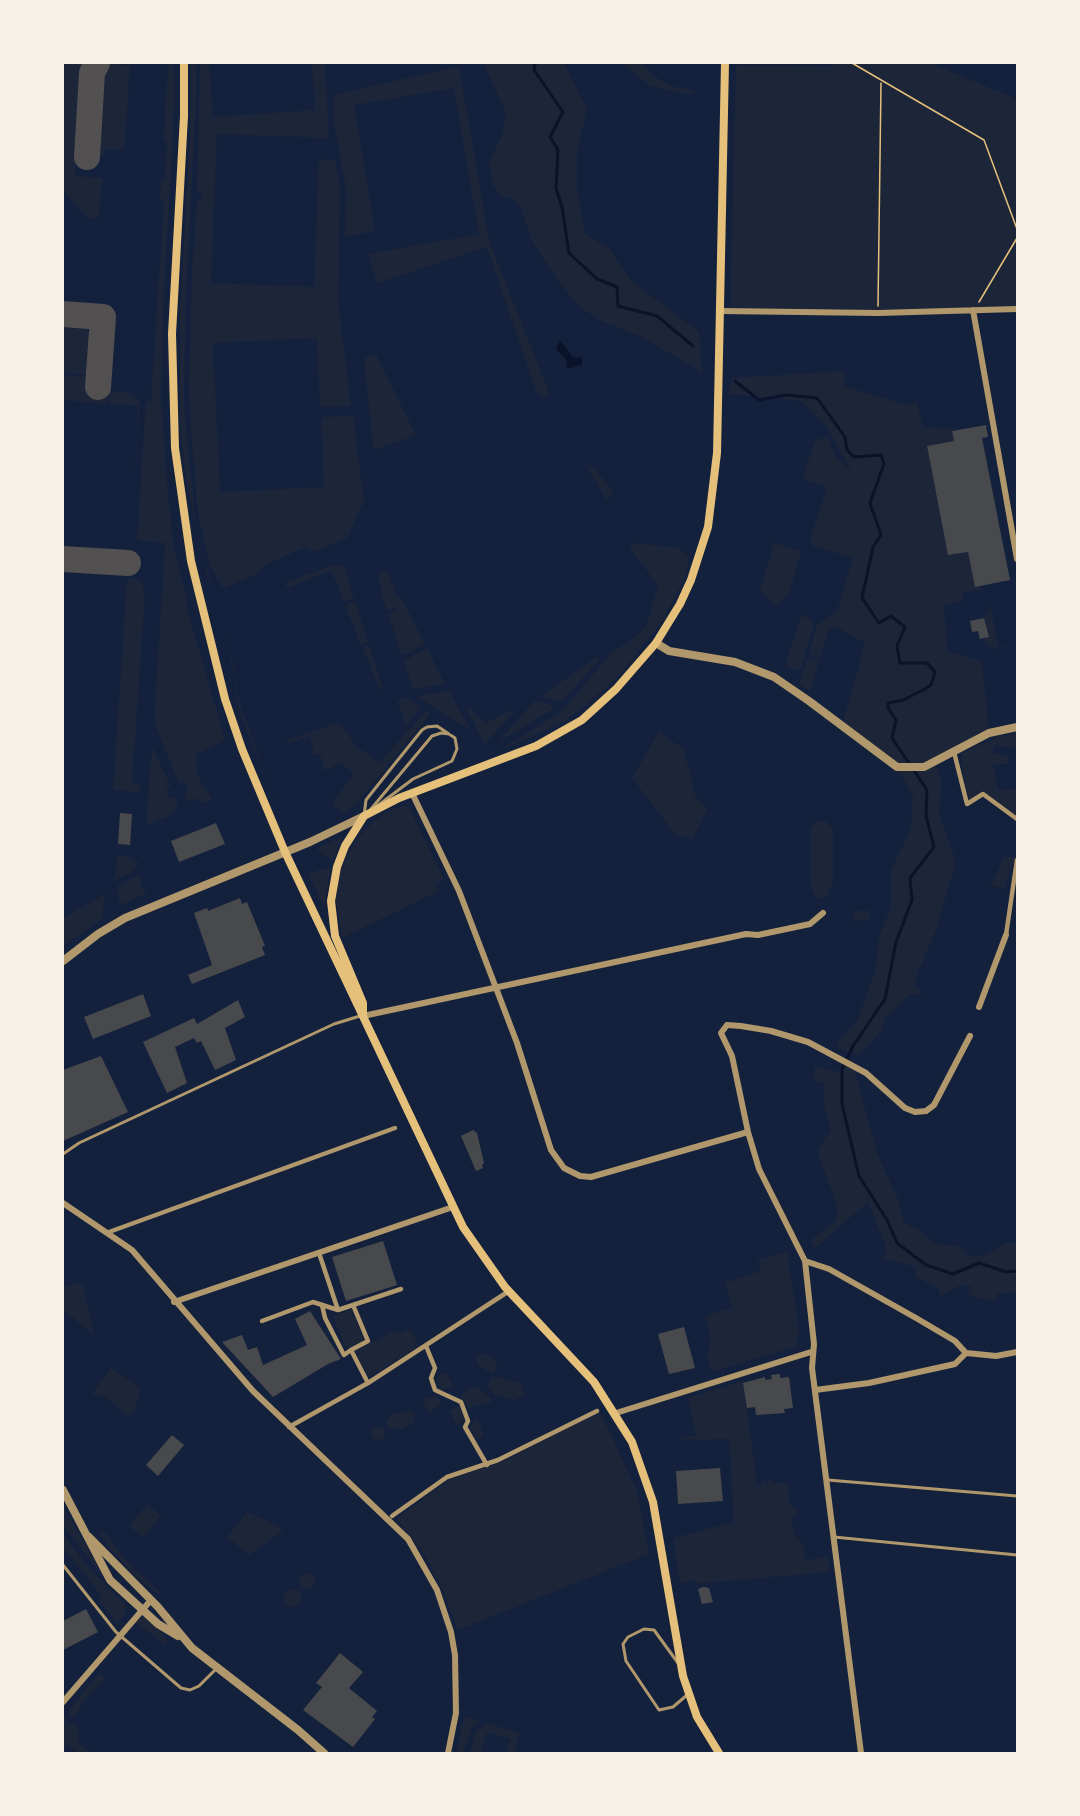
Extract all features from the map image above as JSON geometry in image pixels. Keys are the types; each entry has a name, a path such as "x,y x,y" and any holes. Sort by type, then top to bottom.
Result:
{"main road":[{"path":"184,63 184,116 173,299 171,393 181,502 194,571 225,699 242,748 285,852 453,1207 487,1263 509,1291 591,1378 616,1413 638,1454 653,1502 681,1668 688,1694 697,1717 719,1753"},
{"path":"363,1016 363,1003 335,936 331,901 337,867 345,846 364,816 412,793 496,763 560,735 597,708 656,643 680,604 691,580 708,527 717,453 725,63"}],"street":[{"path":"721,311 878,313 1017,309"},
{"path":"973,310 1017,559"},
{"path":"656,643 669,651 735,662 774,677 809,700 897,767 924,766 989,733 1017,727"},
{"path":"954,752 967,804 983,794 1017,819"},
{"path":"412,793 459,891 556,1160 570,1173 591,1177 748,1132"},
{"path":"63,961 98,934 125,918 285,852 364,816"},
{"path":"979,1007 1006,935 1017,860"},
{"path":"363,1016 746,934 758,935 810,924 823,913"},
{"path":"861,1753 815,1390 811,1352 814,1344 805,1262 759,1168 748,1132 732,1056 721,1033 727,1025 771,1031 808,1042 855,1066 905,1108 915,1112 926,1111 934,1104 970,1036"},
{"path":"109,1232 395,1128"},
{"path":"63,1203 109,1232 132,1250 220,1356 289,1427 394,1523 421,1559 437,1590 451,1632 455,1654 456,1702 448,1753"},
{"path":"174,1302 453,1207"},
{"path":"319,1253 338,1310"},
{"path":"805,1262 829,1269 955,1341 966,1353 996,1356 1017,1352"},
{"path":"262,1321 313,1302 338,1310 401,1289"},
{"path":"289,1427 368,1383 509,1291"},
{"path":"322,1305 325,1318 344,1355 368,1341 353,1305"},
{"path":"426,1346 435,1368 431,1378 435,1390 461,1402 468,1421 465,1427 486,1465"},
{"path":"351,1350 368,1383"},
{"path":"616,1413 811,1352"},
{"path":"815,1390 869,1383 955,1364 966,1353"},
{"path":"392,1516 447,1477 486,1465 597,1411"},
{"path":"63,1490 110,1580 158,1624 182,1638"},
{"path":"89,1537 151,1600 182,1638 216,1669 298,1730 324,1753"},
{"path":"63,1702 151,1600"}],"lane":[{"path":"434,726 451,735 457,744 452,760 412,779 364,816 366,800 422,730 434,726"},
{"path":"364,816 432,736 441,733 451,735"},
{"path":"63,1154 79,1143 334,1024 363,1016"},
{"path":"597,1411 609,1403"},
{"path":"826,1480 1017,1496"},
{"path":"834,1535 1017,1555"},
{"path":"63,1565 120,1636 181,1688 190,1690 199,1686 216,1669"},
{"path":"681,1668 654,1630 644,1629 628,1637 623,1644 626,1661 659,1710 673,1707 688,1694"}],"path":[{"path":"852,63 984,140 1017,229"},
{"path":"878,313 881,82"},
{"path":"979,302 1017,238"}],"shaded area":[{"path":"63,63 93,63 89,73 83,157 76,157 75,176 102,178 99,216 95,219 87,218 63,190"},
{"path":"168,63 174,63 175,97 162,330 161,399 168,495 174,549 186,595 187,608 225,740 197,754 196,767 201,782 213,799 201,803 199,798 188,802 186,799 184,794 188,791 185,782 179,784 154,721 165,543 137,540 146,401 151,401 164,200 160,199 161,180 165,179 167,141 164,141"},
{"path":"191,63 196,63 196,102 186,291 184,405 195,517 206,567 213,585 207,576 194,517 180,428 180,314 190,137"},
{"path":"200,63 209,63 213,117 315,110 312,63 325,63 329,138 217,134 211,283 314,287 319,159 335,160 340,188 338,301 351,406 320,407 317,338 213,343 220,492 324,487 321,417 353,416 364,501 347,538 313,552 304,548 267,564 253,576 223,588 210,567 198,513 191,432 189,381 192,272 197,201 201,200 202,193 197,192"},
{"path":"483,63 564,63 587,109 577,152 577,190 585,234 609,248 631,281 699,332 702,372 644,338 597,319 578,305 558,281 530,237 522,211 514,199 501,196 493,185 489,163 503,132 506,112"},
{"path":"623,63 643,64 654,76 671,86 698,91 689,94 650,86"},
{"path":"835,63 930,63 1017,99 1017,309 730,311 736,65 834,66"},
{"path":"105,64 130,65 125,140 123,150 104,150 103,157 96,157 90,152 96,75 98,67"},
{"path":"459,66 489,241 550,395 542,398 540,393 537,394 487,247 377,283 368,254 479,234 454,88 354,105 375,231 345,237 346,188 334,123 334,95"},
{"path":"63,322 82,324 91,335 88,375 63,373"},
{"path":"560,340 573,357 582,358 582,365 567,369 566,360 556,349"},
{"path":"376,354 416,435 376,449 373,447 364,358"},
{"path":"845,371 844,386 906,405 917,402 923,427 952,429 954,441 927,446 948,555 968,552 975,587 981,586 982,589 962,593 963,600 944,606 947,651 982,661 989,733 934,762 942,781 939,814 953,852 955,865 936,930 916,977 915,984 922,994 909,995 886,1017 881,1031 859,1056 837,1047 840,1039 858,1019 876,967 879,937 890,909 891,870 911,828 913,796 897,767 842,726 865,643 834,626 829,630 820,658 809,655 817,625 837,611 853,558 813,546 810,540 827,487 805,479 806,476 803,475 816,440 828,436 835,456 852,472 827,427 801,401 728,394 732,378"},
{"path":"63,375 88,377 88,387 108,389 107,404 63,400"},
{"path":"109,391 131,393 140,400 135,477 138,406 109,404"},
{"path":"587,466 596,470 613,492 607,501"},
{"path":"634,543 679,548 688,556 687,573 663,620 621,674 580,710 558,725 500,750 562,711 611,653 633,639 646,627 658,585 631,550 631,545"},
{"path":"774,543 801,551 790,591 776,606 760,591"},
{"path":"335,564 344,567 354,598 344,602 331,570 287,588 285,583"},
{"path":"383,571 387,572 398,597 401,597 425,644 405,655 401,654 389,615 399,607 387,610 380,590 383,589 377,579"},
{"path":"133,577 142,584 145,595 132,783 140,784 139,792 113,790 127,580"},
{"path":"355,601 368,642 361,645 345,605"},
{"path":"988,605 990,605 998,646 1005,645 1004,647 992,649 986,644 984,638 989,636 983,616 989,614"},
{"path":"801,615 811,619 814,626 800,671 785,666"},
{"path":"223,626 234,667 237,697 280,813 237,705 233,670"},
{"path":"369,645 383,689 380,690 362,647"},
{"path":"427,648 445,684 413,689 404,661"},
{"path":"597,657 599,659 564,700 558,701 541,696"},
{"path":"808,657 819,661 810,692 799,684"},
{"path":"449,691 469,727 468,729 416,696"},
{"path":"407,697 421,708 406,726 397,701"},
{"path":"534,701 552,705 553,709 497,743"},
{"path":"468,707 486,723 510,710 514,712 485,744 467,710"},
{"path":"426,711 431,713 354,806 343,814 332,803 354,774 341,763 324,771 320,754 314,755 310,736 289,743 288,741 282,742 333,724 341,724 355,745 379,763"},
{"path":"659,732 684,749 695,795 707,809 693,839 675,834 632,778"},
{"path":"1017,734 1017,749 994,745 993,753 1009,756 1008,764 993,764 998,790 1017,789 1017,815 986,793 980,793 969,801 962,767 962,753 1000,736"},
{"path":"152,746 171,787 166,789 170,798 175,797 178,806 169,816 150,824 146,823"},
{"path":"409,807 444,880 435,884 439,891 342,938 336,899 339,878 346,857 357,839 372,823 389,810"},
{"path":"824,820 833,829 833,880 826,901 826,897 818,898 818,902 810,885 810,832 814,823"},
{"path":"343,836 333,861 319,852 317,848"},
{"path":"117,856 131,857 139,863 132,872 115,880"},
{"path":"1004,857 1015,857 1004,890 991,885"},
{"path":"321,869 330,869 324,907 309,874"},
{"path":"139,875 141,885 147,893 121,905 118,885"},
{"path":"105,894 102,919 63,946 63,918"},
{"path":"854,911 870,911 870,919 854,921"},
{"path":"843,1063 855,1071 877,1153 898,1199 904,1223 919,1230 934,1243 960,1247 966,1251 967,1256 986,1255 1006,1243 1017,1242 1017,1292 997,1294 996,1300 982,1299 967,1294 972,1286 959,1286 940,1296 939,1289 916,1277 915,1267 883,1258 887,1249 868,1202 815,1248 811,1240 837,1220 837,1205 817,1151 831,1130 824,1106 824,1083 814,1080 815,1066 837,1072"},
{"path":"787,1251 799,1330 797,1346 712,1372 707,1358 711,1338 705,1316 732,1308 725,1283 761,1271 758,1260"},
{"path":"75,1282 83,1285 94,1336 63,1309 63,1284 68,1288"},
{"path":"351,1309 365,1341 346,1349 333,1316"},
{"path":"410,1329 419,1346 369,1377 355,1351 396,1330 398,1334"},
{"path":"484,1353 494,1359 497,1368 492,1374 479,1366 476,1360 478,1355"},
{"path":"111,1368 141,1388 134,1413 128,1417 107,1398 92,1394"},
{"path":"446,1372 454,1386 441,1391 436,1378"},
{"path":"492,1377 521,1384 524,1395 514,1400 494,1394 487,1386"},
{"path":"743,1381 757,1484 760,1485 761,1481 765,1481 767,1485 769,1480 772,1480 774,1484 784,1482 788,1486 790,1505 799,1511 792,1519 794,1535 801,1541 804,1548 804,1560 828,1557 830,1572 705,1583 696,1583 694,1579 680,1584 673,1538 734,1522 729,1439 678,1440 696,1435 688,1398"},
{"path":"476,1386 492,1399 491,1402 468,1408 460,1395"},
{"path":"437,1395 442,1403 429,1413 422,1400"},
{"path":"459,1406 465,1420 457,1425 449,1411"},
{"path":"411,1411 415,1415 414,1422 403,1429 389,1428 386,1422 391,1414"},
{"path":"601,1414 637,1491 649,1554 458,1630 442,1589 424,1554 396,1519 450,1479 501,1462 569,1427"},
{"path":"478,1420 484,1436 478,1440 469,1426"},
{"path":"375,1426 381,1426 385,1433 381,1440 375,1440 371,1436 371,1430"},
{"path":"63,1504 67,1512 106,1580 63,1525"},
{"path":"147,1504 161,1516 143,1537 129,1526"},
{"path":"247,1512 277,1525 283,1531 249,1555 227,1537"},
{"path":"103,1530 129,1564 160,1592 158,1594 136,1577 113,1552 100,1535"},
{"path":"63,1533 85,1564 126,1605 126,1613 117,1623 100,1602 101,1595 63,1547"},
{"path":"307,1573 315,1581 307,1589 299,1581"},
{"path":"293,1589 299,1592 302,1598 299,1604 293,1607 287,1604 284,1598 287,1592"},
{"path":"140,1617 145,1617 164,1634 163,1636 168,1641 165,1645 135,1622"},
{"path":"99,1673 105,1678 90,1693 72,1720 68,1711"},
{"path":"65,1714 69,1724 74,1724 79,1732 78,1742 91,1753 78,1753 67,1744 63,1748"},
{"path":"464,1717 480,1721 472,1728 463,1753 456,1753"},
{"path":"487,1723 520,1733 514,1753 506,1753 510,1739 487,1732 480,1753 471,1753 475,1732"}],"building":[{"path":"986,425 988,437 982,438 1010,580 975,587 968,552 948,555 927,446 954,441 952,431"},
{"path":"984,618 989,637 980,639 978,631 972,632 970,621"},
{"path":"120,813 132,814 130,845 118,844"},
{"path":"216,823 225,844 179,862 171,841"},
{"path":"240,898 242,904 247,902 265,946 262,947 265,955 192,984 188,975 212,965 194,913 207,908 208,911"},
{"path":"143,994 151,1016 93,1039 84,1017"},
{"path":"238,1000 245,1017 225,1028 236,1060 215,1070 201,1041 197,1043 194,1038 175,1047 187,1083 167,1093 143,1042 194,1018 197,1024"},
{"path":"101,1056 128,1112 63,1141 63,1070"},
{"path":"473,1130 477,1133 484,1163 483,1168 476,1171 461,1136"},
{"path":"383,1241 397,1285 346,1301 332,1257"},
{"path":"310,1311 341,1359 328,1364 273,1397 222,1342 242,1335 248,1350 257,1347 263,1365 307,1345 295,1319"},
{"path":"684,1327 695,1368 669,1374 658,1334"},
{"path":"780,1374 780,1378 789,1377 793,1408 784,1409 785,1413 756,1415 755,1407 747,1408 743,1383 765,1377 765,1380 772,1379 771,1375"},
{"path":"172,1435 184,1445 158,1476 146,1465"},
{"path":"720,1468 723,1501 678,1504 676,1471"},
{"path":"709,1588 713,1602 702,1604 698,1589"},
{"path":"86,1609 98,1632 63,1650 63,1621"},
{"path":"340,1653 363,1672 349,1688 377,1711 372,1717 375,1719 353,1747 303,1710 322,1687 316,1683"}],"waterway":[{"path":"535,63 534,70 563,112 550,137 558,150 556,188 562,207 569,253 597,279 617,287 618,306 657,316 693,346"},
{"path":"735,381 759,400 786,395 817,398 845,437 847,450 854,457 881,455 884,464 870,503 881,535 873,547 862,598 879,623 891,616 905,627 897,646 900,663 927,663 935,672 931,685 925,689 903,700 888,703 888,708 896,720 892,738 927,790 926,816 934,847 910,878 912,900 896,942 885,999 853,1046 842,1069 842,1104 859,1176 887,1220 897,1243 926,1265 953,1274 979,1263 1006,1272 1017,1271"}],"taxiway":[{"path":"87,157 92,73 97,63"},
{"path":"63,314 103,317 98,387"},
{"path":"63,559 128,563"}]}
